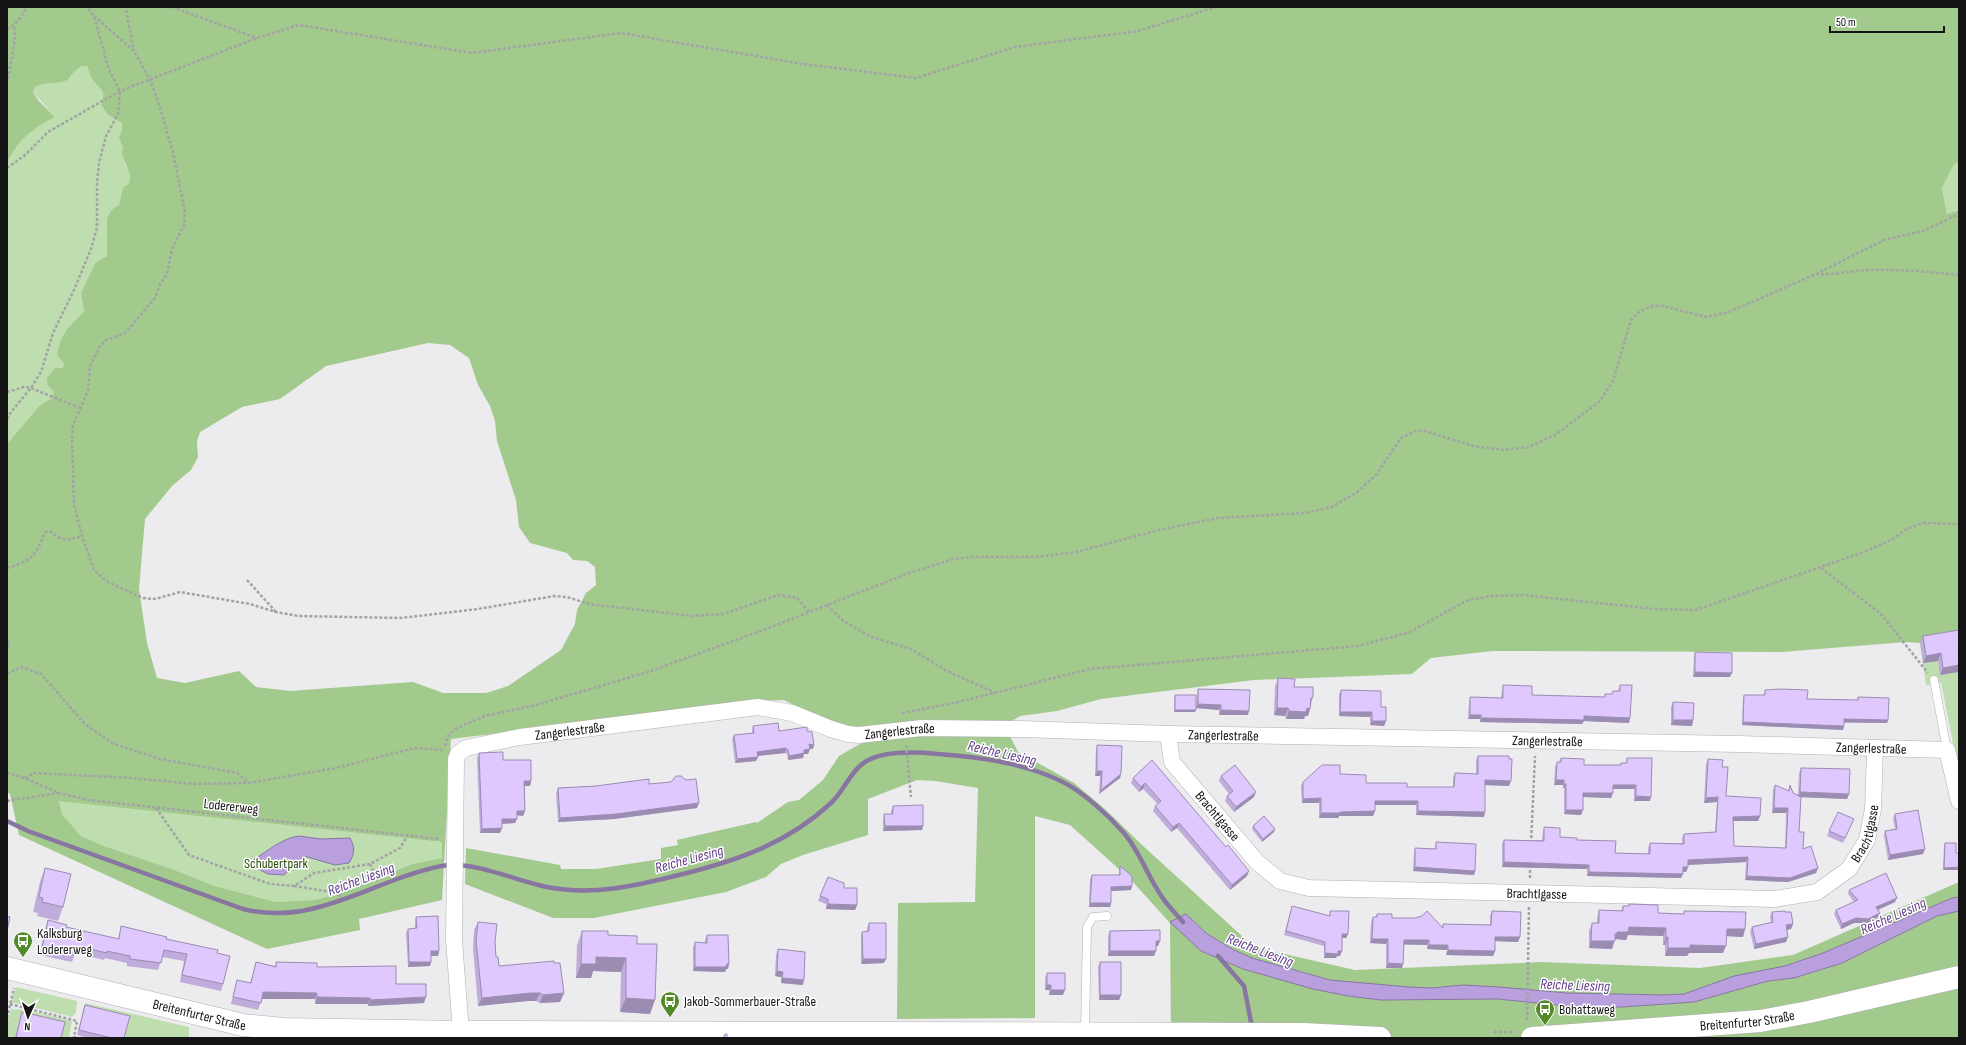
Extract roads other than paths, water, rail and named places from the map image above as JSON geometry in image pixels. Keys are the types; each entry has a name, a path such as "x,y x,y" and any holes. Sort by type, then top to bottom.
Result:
{"main road":[{"name":"Breitenfurter Straße","path":"11,976 240,1031 284,1029 461,1032 1303,1034 1380,1038"},
{"name":"Breitenfurter Straße","path":"1529,1031 1760,1020 1809,1012 1959,977"}],"street":[{"name":"Zangerlestraße","path":"461,1032 454,940 456,759 451,752 466,748 520,738 758,707 792,713 831,729 848,734 859,735 922,728 1022,729 1168,734 1947,750"},
{"name":"Brachtlgasse","path":"1168,734 1172,762 1257,862 1280,881 1309,888 1774,899 1817,892 1849,869 1867,840 1873,809 1875,748"},
{"path":"1947,750 1959,801"}],"lane":[{"path":"1934,680 1947,750"},
{"path":"1085,1034 1087,927 1093,918 1107,916"}],"waterway":[{"name":"Reiche Liesing","path":"7,821 28,831 243,909 264,913 284,913 303,911 341,901 416,872 448,865 472,867 547,887 564,890 597,890 630,886 663,879 700,870 741,857 797,830 831,803 857,769 868,760 887,754 898,753 954,755 1002,762 1033,770 1048,775 1071,786 1111,819 1130,840 1162,897 1183,922"},
{"path":"1218,956 1244,986 1251,1022"}],"place":[{"name":"Kalksburg Lodererweg","path":"23,958"},
{"name":"Jakob-Sommerbauer-Straße","path":"670,1018"},
{"name":"Bohattaweg","path":"1545,1026"}],"park label":[{"name":"Schubertpark","path":"276,863"}]}
